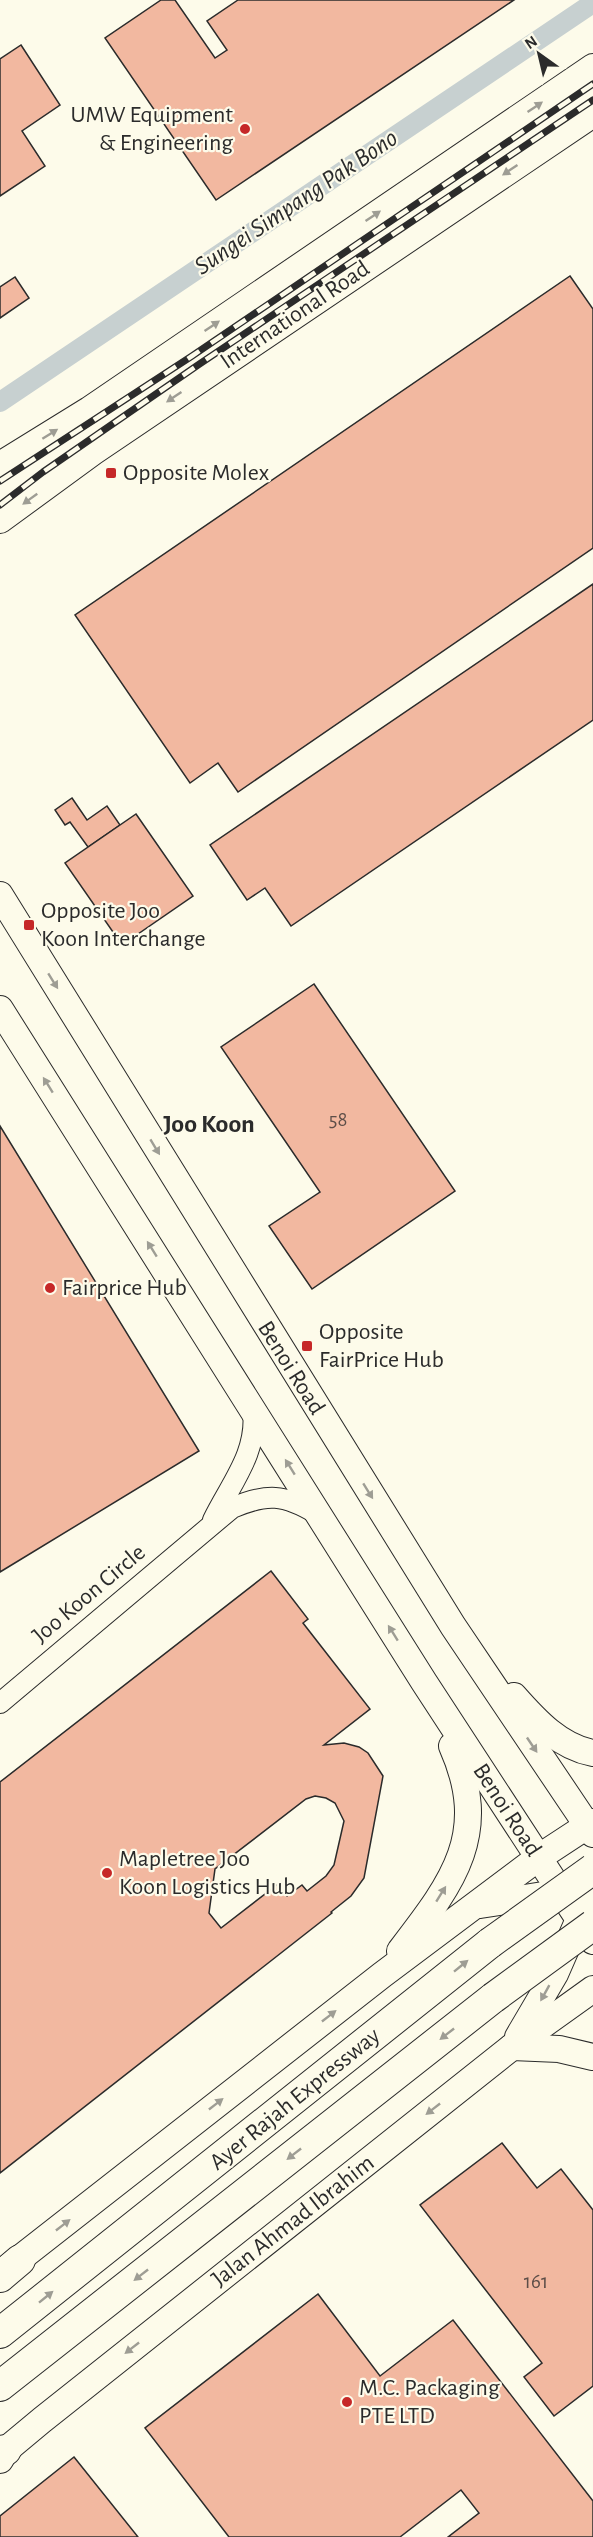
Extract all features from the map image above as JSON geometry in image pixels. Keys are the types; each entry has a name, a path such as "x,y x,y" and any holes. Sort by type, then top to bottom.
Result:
{"highway":[{"name":"Ayer Rajah Expressway","path":"0,2333 490,1943 593,1884"},
{"name":"Ayer Rajah Expressway","path":"0,2386 493,1998 589,1929"}],"main road":[{"name":"International Road","path":"0,465 89,410 593,67"},
{"name":"International Road","path":"0,520 93,452 593,114"},
{"name":"Benoi Road","path":"0,895 453,1626 591,1827"},
{"name":"Benoi Road","path":"0,1009 424,1682 560,1892 589,1929"},
{"path":"453,1626 534,1719 561,1741 593,1753"},
{"path":"382,1975 457,1869 468,1832 469,1806 465,1779 424,1682"},
{"path":"7,2270 382,1975 473,1906 591,1827"},
{"path":"540,1862 593,1884"},
{"path":"473,1906 560,1892 593,1884"},
{"path":"593,1884 589,1929 512,2047 559,2049 593,2057"},
{"name":"Jalan Ahmad Ibrahim","path":"2,2454 512,2047 593,1989"}],"street":[{"name":"Joo Koon Circle","path":"211,1525 224,1496 244,1464 254,1437 253,1408"},
{"name":"Joo Koon Circle","path":"0,1703 232,1508 267,1497 282,1497 298,1502 321,1516"}],"building":[{"name":"UMW Equipment & Engineering","path":"161,0 175,0 215,58 227,50 207,21 238,0 514,0 216,200 105,38"},
{"path":"21,45 60,105 22,131 45,166 0,196 0,59"},
{"path":"570,276 593,309 593,548 238,792 218,763 190,783 75,615"},
{"path":"15,277 29,298 0,318 0,287"},
{"path":"593,584 593,720 291,926 265,888 247,900 210,845"},
{"path":"72,798 87,820 107,806 120,825 88,847 70,822 65,825 55,810"},
{"path":"136,814 193,896 122,945 65,863"},
{"path":"314,984 455,1191 312,1289 269,1226 320,1192 221,1047"},
{"name":"Fairprice Hub","path":"0,1126 199,1451 0,1572"},
{"name":"Mapletree Joo Koon Logistics Hub","path":"271,1571 308,1619 303,1623 370,1709 324,1745 344,1743 359,1747 368,1753 383,1776 364,1878 351,1896 0,2173 0,1782","holes":["315,1796 335,1803 344,1821 334,1865 326,1876 307,1891 302,1885 287,1896 278,1884 221,1928 209,1913 215,1869 306,1799"]},
{"path":"502,2143 537,2188 561,2169 593,2210 593,2386 554,2416 524,2377 542,2363 420,2205"},
{"name":"M.C. Packaging PTE LTD","path":"318,2294 380,2376 453,2320 593,2501 593,2537 448,2537 479,2513 461,2490 400,2537 229,2537 145,2428"},
{"path":"74,2457 138,2537 0,2537 0,2516"}],"waterway":[{"name":"Sungei Simpang Pak Bono","path":"0,402 593,3"}],"railway":[{"path":"0,481 192,356 593,84"},
{"path":"0,505 43,472 198,365 593,100"}],"place":[{"name":"UMW Equipment & Engineering","path":"245,129"},
{"name":"Opposite Molex","path":"111,473"},
{"name":"Opposite Joo Koon Interchange","path":"29,925"},
{"name":"Fairprice Hub","path":"50,1288"},
{"name":"Opposite FairPrice Hub","path":"307,1346"},
{"name":"Mapletree Joo Koon Logistics Hub","path":"107,1873"},
{"name":"M.C. Packaging PTE LTD","path":"347,2402"}],"district":[{"name":"Joo Koon","path":"209,1124"}]}
